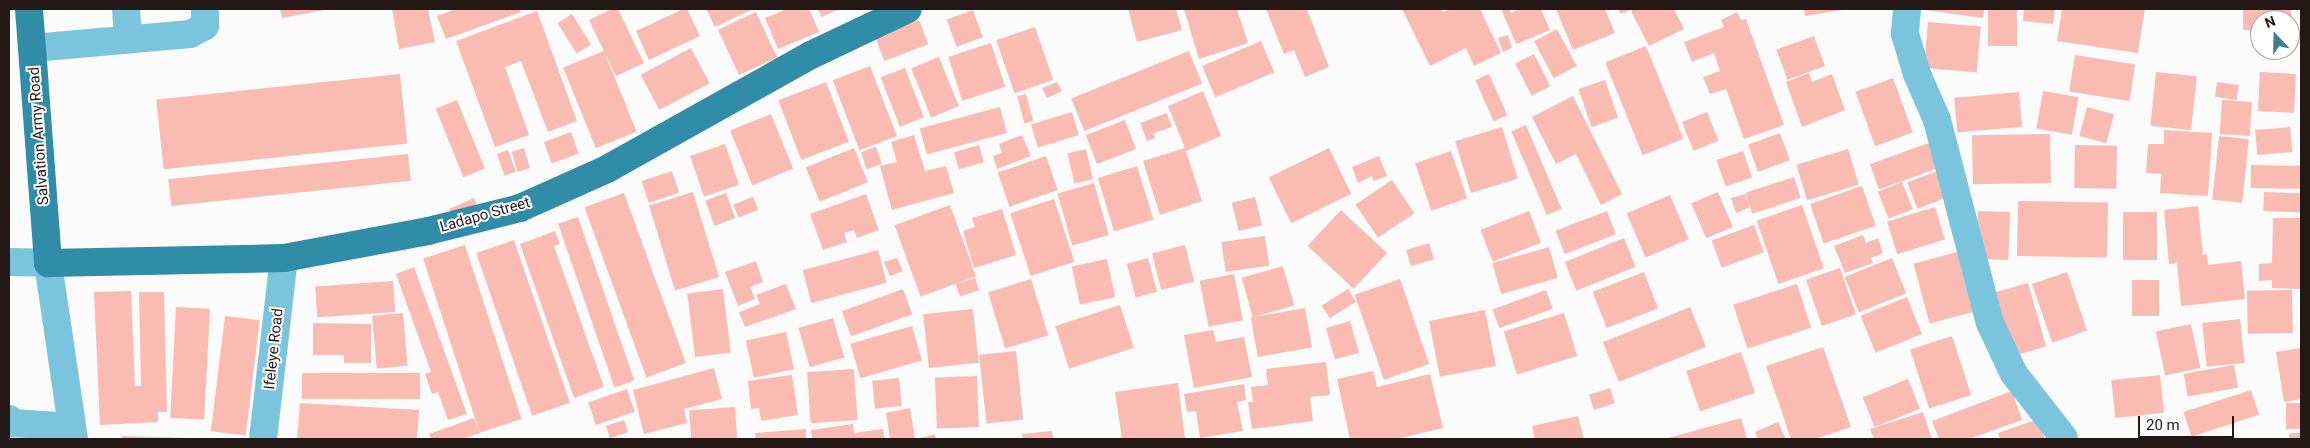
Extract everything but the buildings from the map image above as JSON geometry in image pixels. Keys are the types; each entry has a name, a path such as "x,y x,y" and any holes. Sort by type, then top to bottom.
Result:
{"main road":[{"name":"Salvation Army Road","path":"29,9 48,263"},
{"name":"Ladapo Street","path":"48,263 284,258 428,231 520,208 607,169 811,55 908,9"}],"street":[{"path":"126,9 128,40"},
{"path":"32,48 190,34 205,26 205,9"},
{"path":"1907,9 1905,34 1917,74 1936,120 1990,323 2014,374 2064,438"},
{"name":"Ifeleye Road","path":"263,439 284,258"},
{"path":"9,262 48,263 73,433 13,423 9,419"}]}
